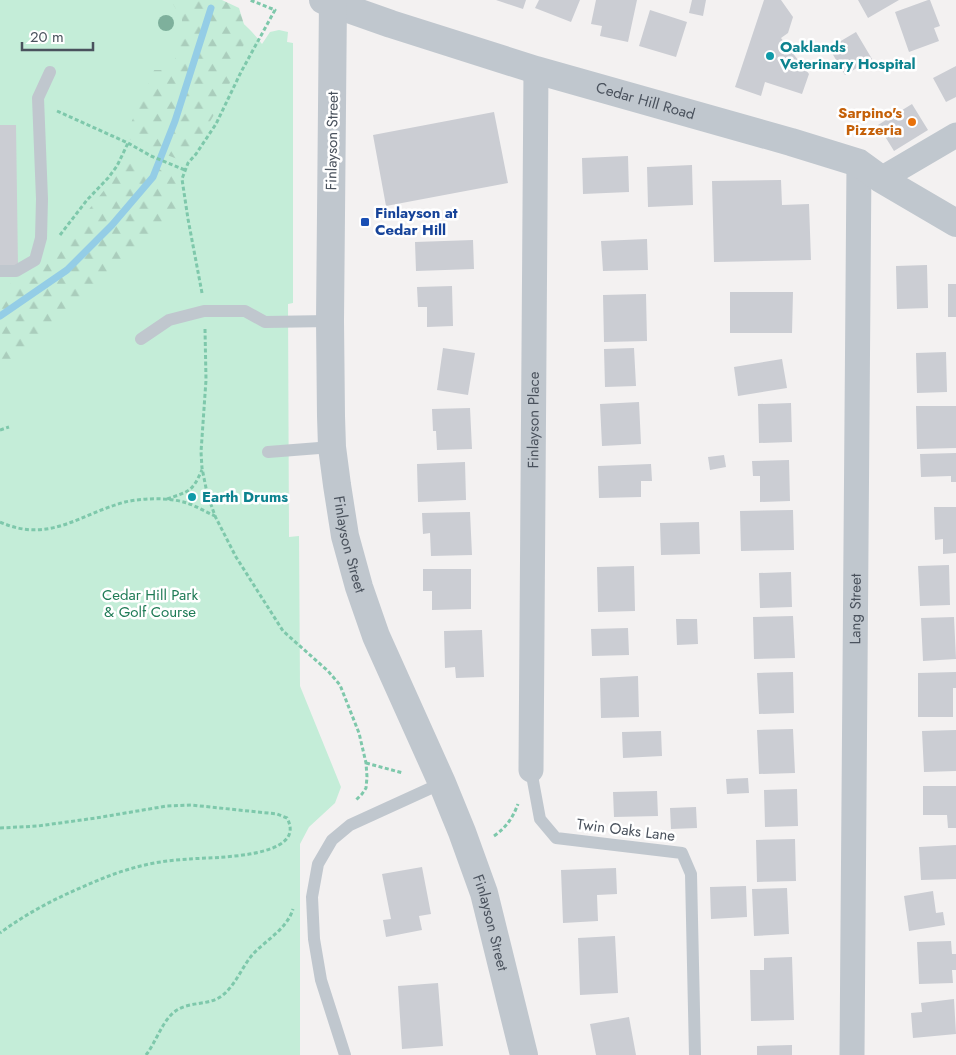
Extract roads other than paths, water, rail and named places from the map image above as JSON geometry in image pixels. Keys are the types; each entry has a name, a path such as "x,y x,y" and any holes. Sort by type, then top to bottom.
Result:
{"street":[{"name":"Cedar Hill Road","path":"330,1 391,24 536,70 859,163 956,223"},
{"name":"Finlayson Street","path":"330,1 332,447 336,485 345,536 359,587 376,636 442,784 484,893 524,1055"},
{"name":"Finlayson Place","path":"531,770 536,70"},
{"path":"881,178 956,134"},
{"name":"Lang Street","path":"852,1055 859,163"}],"lane":[{"path":"0,271 16,271 35,260 41,238 42,199 38,98 50,72"},
{"path":"141,339 169,320 204,311 245,311 265,322 330,321"},
{"path":"268,452 332,447"},
{"name":"Twin Oaks Lane","path":"531,770 540,819 556,838 682,853 692,874 695,1055"},
{"path":"345,1055 321,980 314,939 312,897 318,864 332,840 350,825 442,784"}],"waterway":[{"path":"0,316 67,270 112,225 153,177 175,121 211,8"}],"place":[{"name":"Oaklands Veterinary Hospital","path":"770,56"},
{"name":"Sarpino's Pizzeria","path":"912,122"},
{"name":"Finlayson at Cedar Hill","path":"365,222"},
{"name":"Earth Drums","path":"192,497"}],"park label":[{"name":"Cedar Hill Park & Golf Course","path":"150,604"}]}
